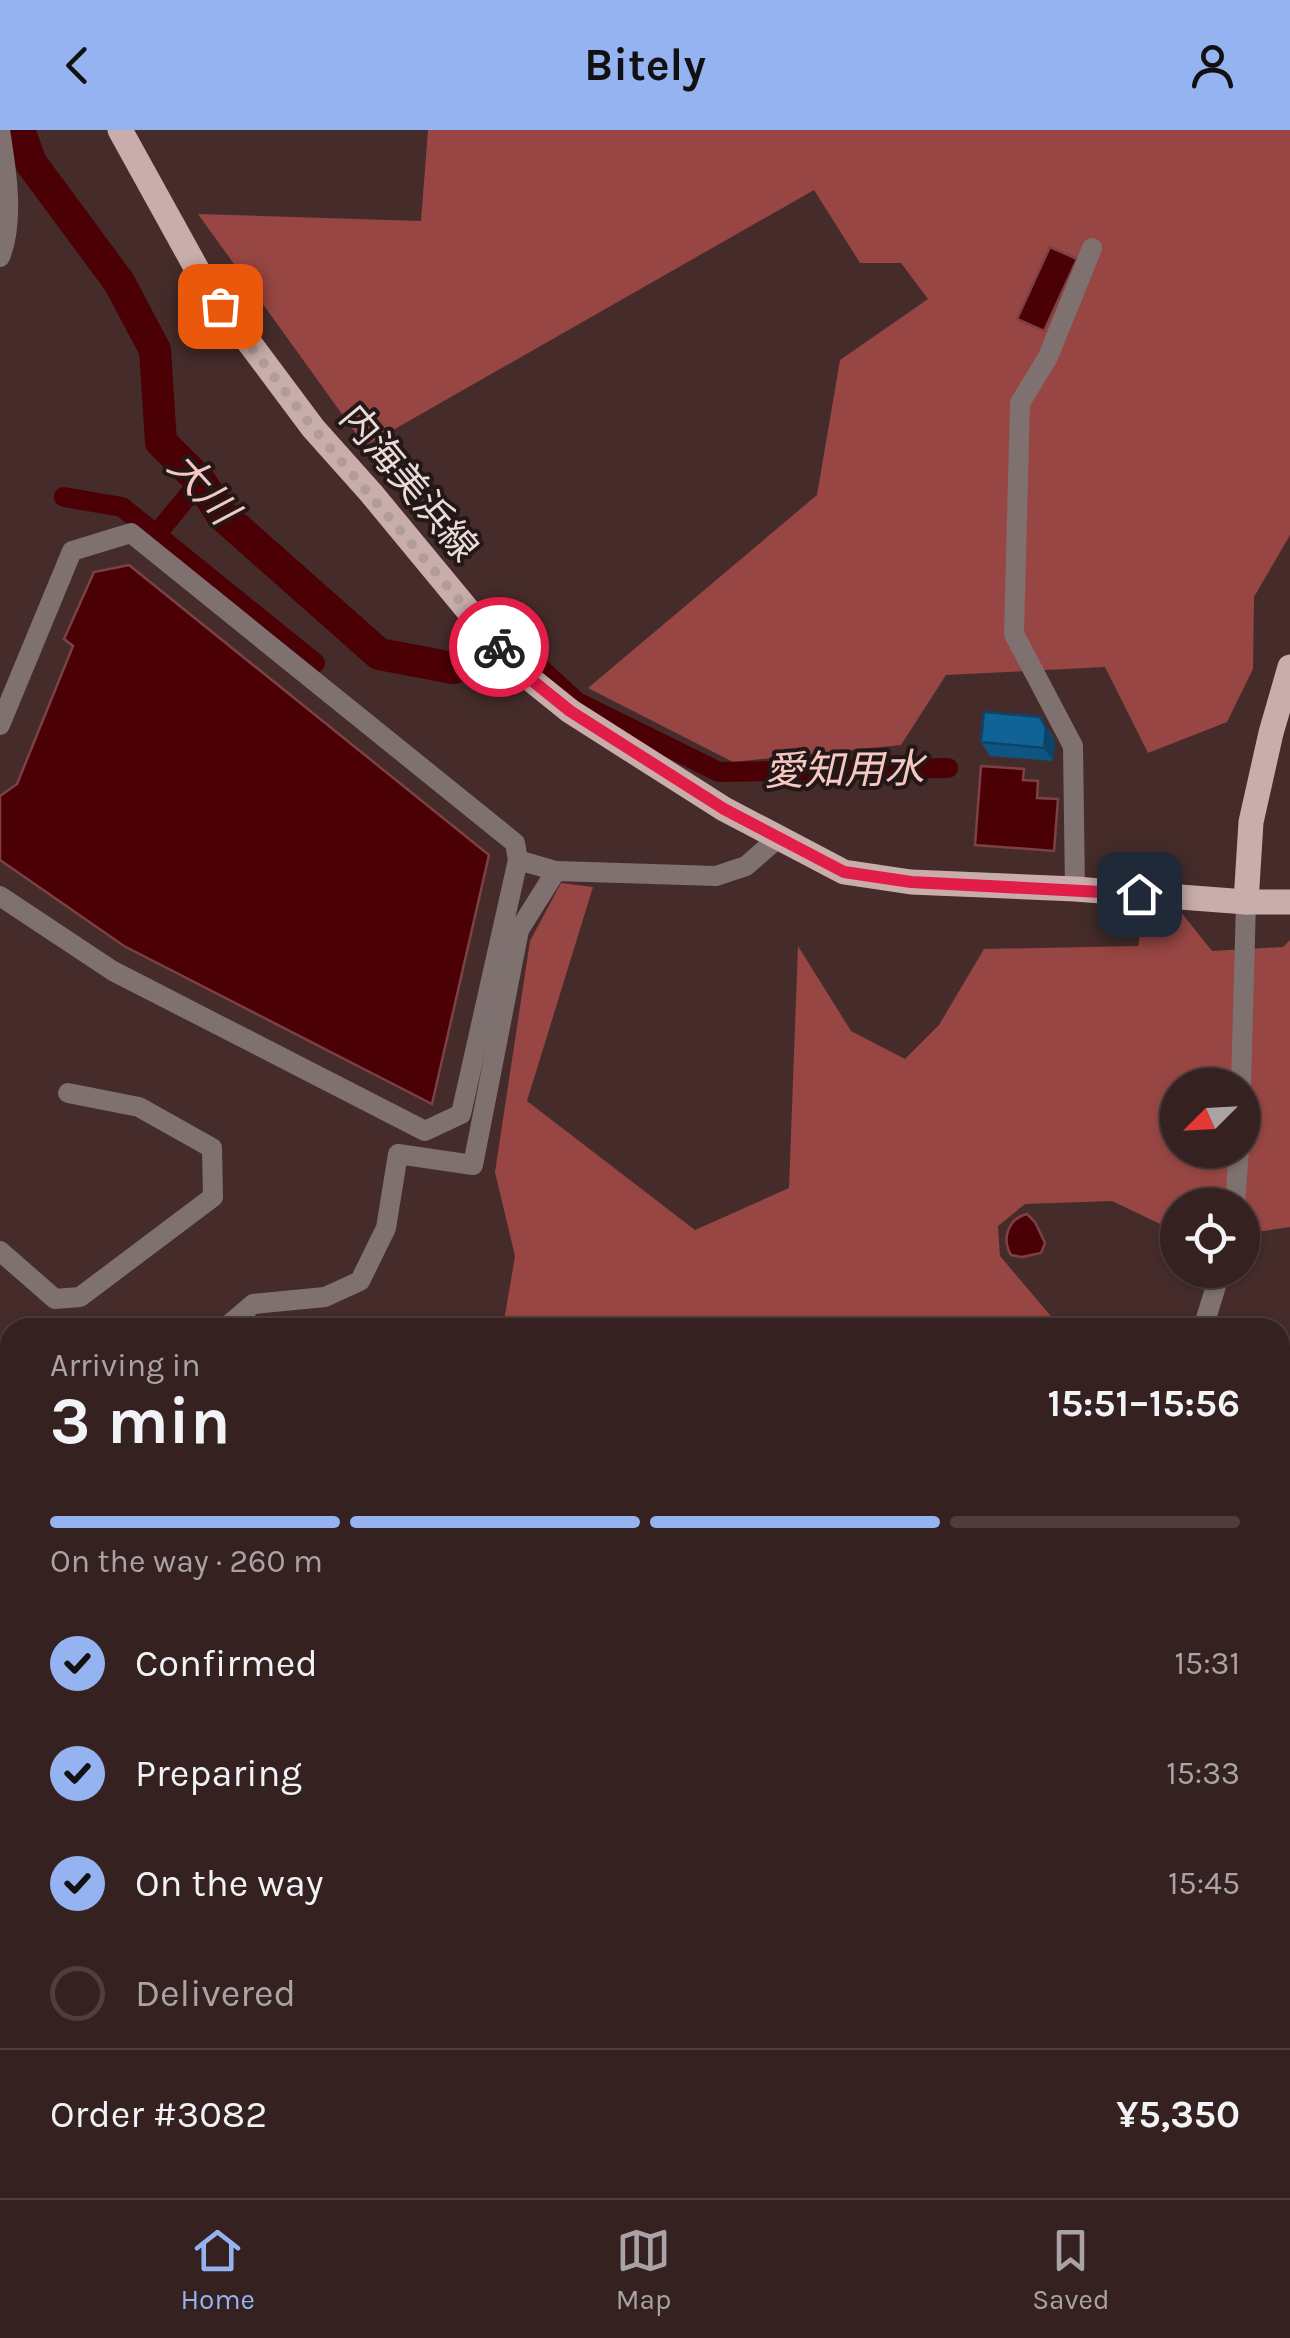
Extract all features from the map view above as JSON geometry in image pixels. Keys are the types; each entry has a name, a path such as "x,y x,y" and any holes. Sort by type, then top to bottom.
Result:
{"main road":[{"name":"内海美浜線","path":"120,130 204,282 313,428 496,643 534,682 570,711 724,809 844,872 911,882 1290,902"},
{"path":"1246,902 1251,822 1290,667"}],"street":[{"path":"0,130 7,189 6,241 0,256"},
{"path":"1074,889 1073,746 1014,634 1015,576 1020,402 1048,357 1092,248"},
{"path":"0,726 72,551 130,533 515,843 518,860 462,1114 426,1131 112,971 0,896"},
{"path":"518,860 556,871 716,876 746,866 778,838"},
{"path":"237,1318 253,1304 325,1297 360,1282 386,1228 398,1154 473,1165 519,930 556,871"},
{"path":"1241,1068 1246,902"},
{"path":"0,1250 54,1299 80,1296 213,1196 212,1148 138,1107 68,1093"},
{"path":"1206,1318 1215,1288"}],"shaded area":[{"path":"428,130 1290,130 1290,535 1254,597 1253,669 1227,722 1148,753 1105,667 946,675 901,745 733,762 588,688 817,495 840,360 928,299 901,263 860,263 814,190 365,446 198,214 421,221"},
{"path":"1050,247 1077,259 1044,331 1017,319"},
{"path":"129,565 489,855 432,1104 124,946 0,860 0,796 17,784 73,646 64,639 94,572"},
{"path":"981,766 1024,769 1023,780 1038,781 1037,798 1058,799 1054,851 975,845"},
{"path":"561,883 593,887 527,1101 695,1230 789,1188 798,946 851,1031 905,1059 939,1025 984,949 1138,946 1144,912 1180,911 1212,951 1283,947 1290,940 1290,1227 1260,1231 1260,1188 1160,1188 1160,1224 1112,1201 1025,1204 998,1226 1000,1256 1052,1318 505,1318 515,1256 495,1172 530,941"},
{"path":"1027,1214 1045,1243 1041,1253 1011,1255 1009,1230"}],"building":[{"path":"984,712 1040,717 1046,728 1044,748 981,742"}],"waterway":[{"name":"大川","path":"19,130 31,163 119,282 155,350 161,442 200,481 222,515 379,654 453,668 489,658"},
{"name":"愛知用水","path":"156,535 200,481"},
{"name":"愛知用水","path":"64,497 122,507 315,663"},
{"name":"愛知用水","path":"532,661 577,702 719,772 948,768"}],"way so far":[{"path":"220,306 313,428 499,647"}],"route":[{"path":"499,647 570,711 724,809 844,872 911,882 1139,894"}]}
